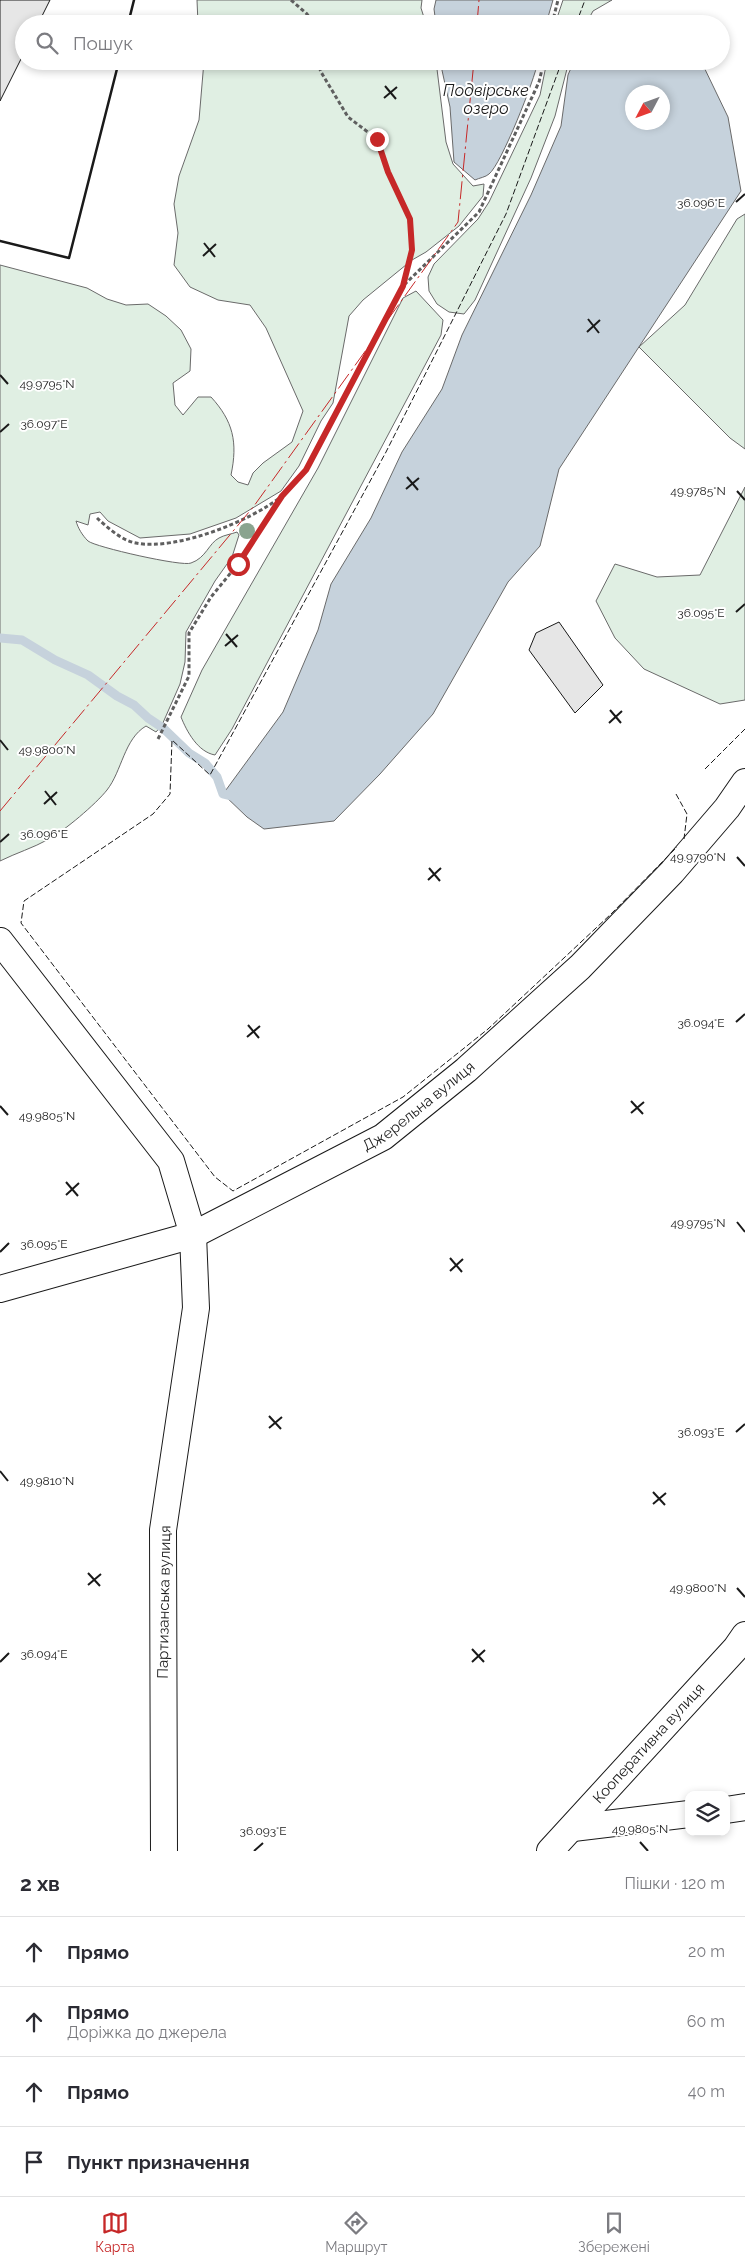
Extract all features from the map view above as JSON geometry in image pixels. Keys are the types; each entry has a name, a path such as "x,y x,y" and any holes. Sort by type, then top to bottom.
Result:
{"street":[{"name":"Джерельна вулиця","path":"0,1289 193,1235 383,1137 466,1070 580,968 672,872 727,808 745,782"},
{"name":"Партизанська вулиця","path":"0,941 172,1161 193,1235 196,1308 163,1530 164,1851"},
{"name":"Кооперативна вулиця","path":"550,1851 736,1648 745,1635"},
{"path":"730,1809 745,1807"},
{"path":"573,1828 685,1814"}],"path":[{"path":"291,0 308,15"},
{"path":"554,15 558,0"},
{"path":"158,739 189,676 189,633 211,597 238,564 282,496 306,470 403,286 412,250 410,219 388,172 377,139 348,117 320,70"},
{"path":"403,286 479,212 539,82 542,70"},
{"path":"97,518 110,529 134,543 174,542 236,523 282,496"}],"green space":[{"path":"197,0 422,0 421,8 423,15 198,15"},
{"path":"563,0 612,0 593,11 591,15 558,15"},
{"path":"203,70 437,70 446,142 453,164 473,186 484,184 483,196 459,226 426,252 412,260 363,300 349,316 333,403 321,421 299,466 281,491 236,518 190,534 140,538 108,521 100,512 90,514 88,525 76,521 84,536 94,544 139,556 173,562 191,563 196,561 219,538 237,532 239,535 232,557 215,581 186,632 185,662 180,684 162,725 156,732 146,726 139,732 128,747 107,790 80,817 49,839 0,861 0,265 87,288 107,299 126,305 148,304 166,316 181,330 191,349 190,371 173,383 175,405 183,415 198,397 211,397 224,415 232,433 234,452 231,475 238,482 248,485 253,473 263,463 292,442 303,411 266,328 250,305 218,300 190,287 174,265 178,233 174,204 179,176 199,120"},
{"path":"545,70 567,70 555,116 531,178 475,300 464,314 449,312 437,304 429,291 428,277 434,264 478,219 489,202 540,95"},
{"path":"745,214 745,449 730,438 639,347 685,305 737,219"},
{"path":"416,291 443,320 441,335 232,729 215,755 209,753 194,741 181,717 202,670 318,468 403,298"},
{"path":"745,487 745,700 720,704 644,669 615,638 596,601 615,564 657,577 700,575"}],"water":[{"path":"436,0 553,0 549,15 435,15"},
{"name":"Подвірське озеро","path":"442,70 536,70 509,139 494,167 486,176 475,180 454,162 450,107"},
{"path":"570,70 705,70 728,117 741,191 559,469 540,546 508,582 433,714 380,774 334,821 264,829 247,817 223,794 283,712 318,630 331,584 371,518 402,452 442,389 462,335 531,195 561,126"}],"building":[{"path":"0,0 50,0 42,15 15,15 16,70 0,101"},
{"path":"559,622 603,685 575,713 529,650 536,633"}],"waterway":[{"path":"0,638 22,640 55,660 88,675 117,696 134,705 163,728 189,753 205,763 217,777 223,794 235,797"}],"fence":[{"path":"579,15 585,0"},
{"path":"559,70 506,214 386,452 210,775 172,740 170,794 153,814 24,901 21,923 215,1177 233,1191 403,1097 488,1029 611,914 677,847"},
{"path":"705,769 745,729"},
{"path":"676,794 687,814 684,839"}],"wall":[{"path":"130,15 134,0"},
{"path":"0,241 69,258 117,70"}],"power":[{"path":"478,15 479,0"},
{"path":"0,811 254,506 458,222 473,70"}],"route":[{"path":"238,564 282,496 306,470 403,286 412,250 410,219 388,172 377,139"}]}
